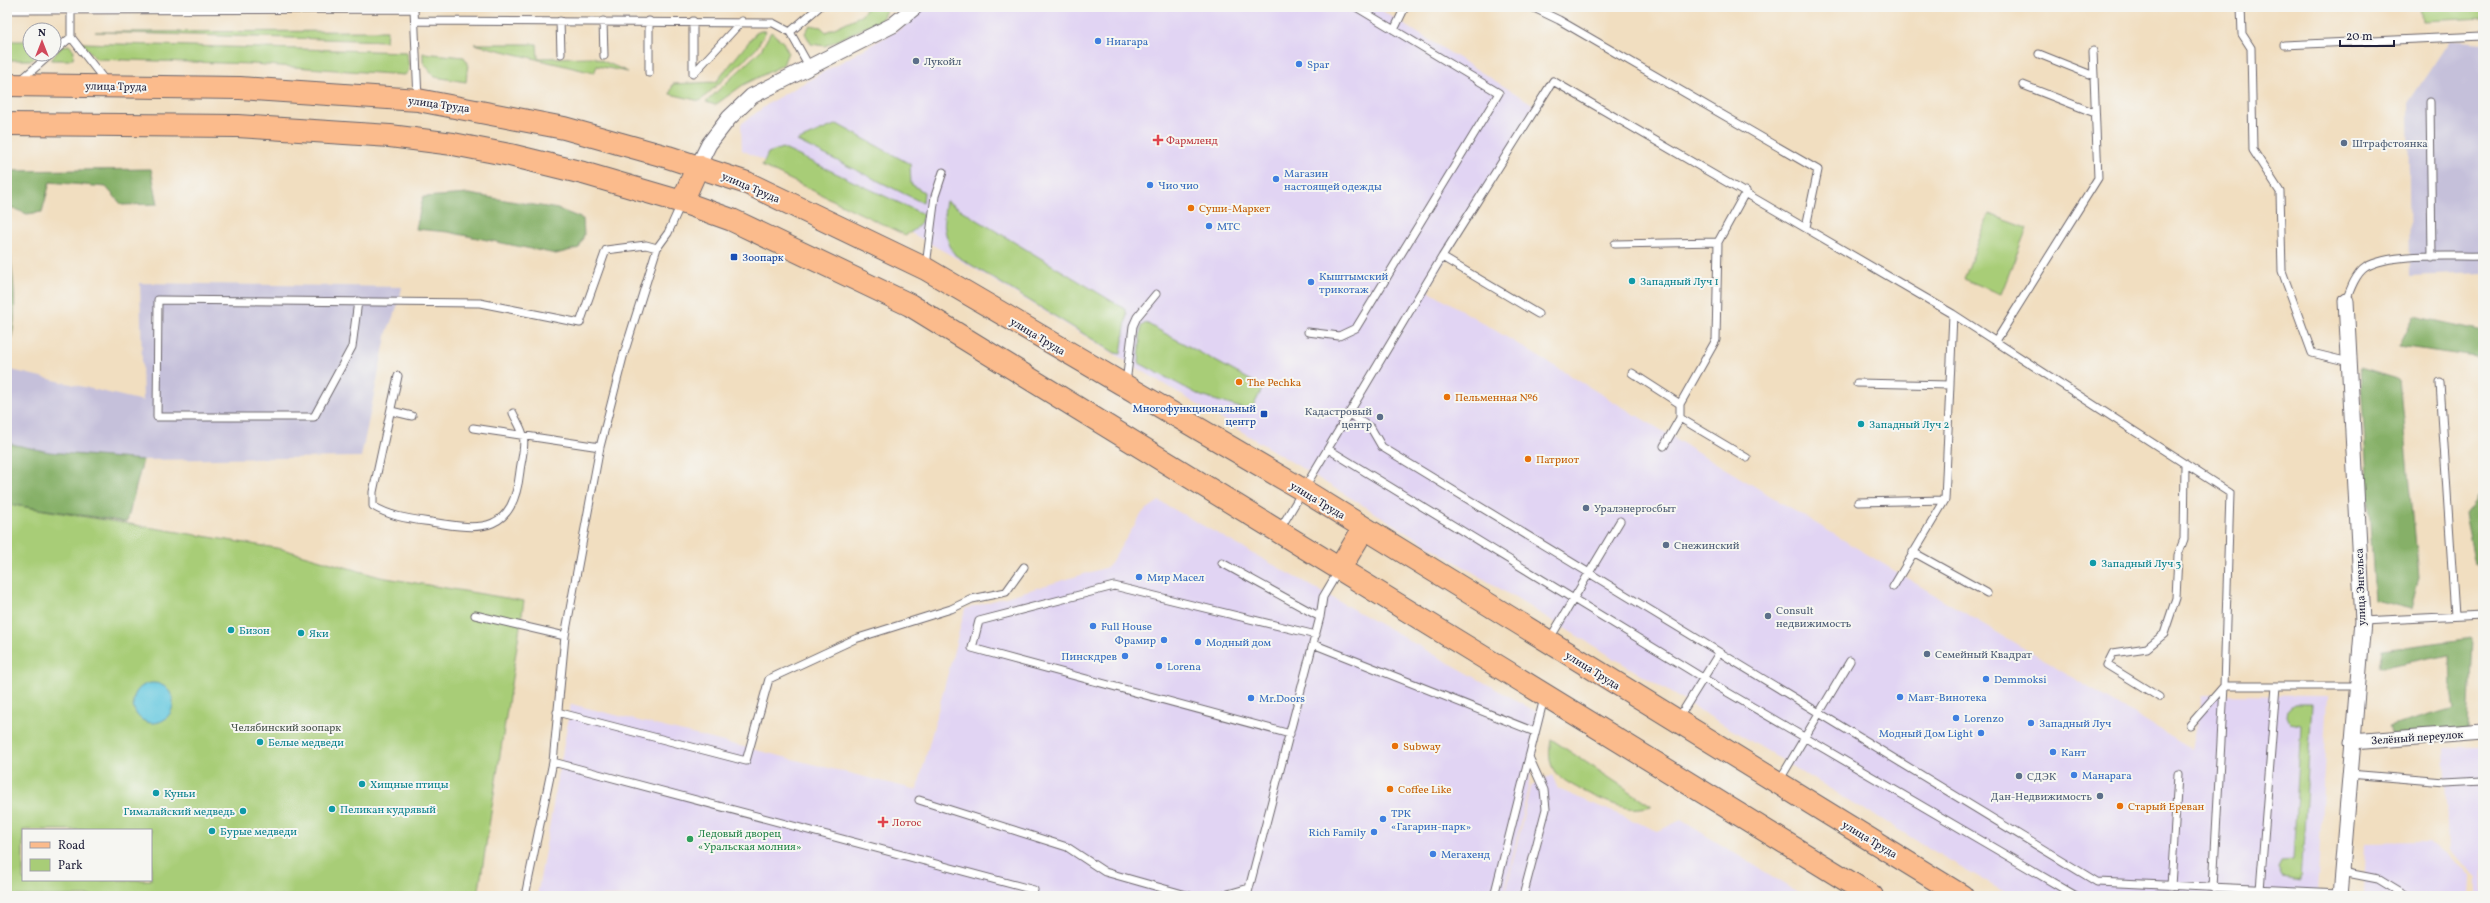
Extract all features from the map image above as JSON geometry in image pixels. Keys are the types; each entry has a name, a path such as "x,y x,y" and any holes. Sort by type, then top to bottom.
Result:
{"main road":[{"name":"улица Труда","path":"12,85 108,85 240,88 418,100 564,128 698,166 747,183 926,269 1125,387 1304,490 1548,642 1962,896"},
{"path":"7,124 237,126 398,137 510,155 583,172 682,202 750,228 910,305 1872,896"},
{"path":"682,202 698,166"},
{"path":"1340,568 1364,528"}],"street":[{"path":"698,166 709,144 729,118 752,96 809,66 893,26 910,9"},
{"name":"улица Энгельса","path":"2340,894 2356,686 2363,622 2346,301"},
{"name":"Зелёный переулок","path":"2352,742 2483,732"}],"lane":[{"path":"790,32 819,7"},
{"path":"1308,332 1339,336 1356,328 1498,93 1356,7"},
{"path":"1394,30 1405,7"},
{"path":"1532,7 1566,24 1818,170 1806,227"},
{"path":"2241,7 2242,34 2251,48 2253,150 2280,192 2282,271 2312,353 2349,362"},
{"path":"71,8 71,37 108,85"},
{"path":"7,10 71,8 415,8 418,100"},
{"path":"416,21 742,21 773,23 790,32 809,66"},
{"path":"560,21 561,54"},
{"path":"603,21 604,56"},
{"path":"649,21 649,73"},
{"path":"693,21 694,74 742,21"},
{"path":"2284,45 2483,36"},
{"path":"62,45 71,37"},
{"path":"1996,341 2098,178 2093,51"},
{"path":"2038,54 2094,76"},
{"path":"12,85 41,62"},
{"path":"1279,531 1442,257 1553,81 1746,191 1953,314 2185,466 2230,493 2224,686 2213,888"},
{"path":"2023,85 2095,113"},
{"path":"2430,102 2432,257"},
{"path":"926,269 935,196 943,172"},
{"path":"1664,446 1680,418 1680,404 1716,340 1718,242 1746,191"},
{"path":"525,896 553,762 565,636 600,447 623,357 657,248 668,233 682,202"},
{"path":"1615,244 1718,242"},
{"path":"358,302 352,347 314,418 157,417 158,300 480,303 580,324 606,250 646,244 657,248"},
{"path":"2346,301 2352,285 2365,267 2388,258 2483,256"},
{"path":"1442,257 1538,314"},
{"path":"1125,387 1133,326 1136,317 1156,294"},
{"path":"1893,586 1945,500 1953,314"},
{"path":"1632,373 1680,404"},
{"path":"398,376 373,499 373,506 388,515 467,529 481,527 497,521 510,510 518,485 523,436 512,413"},
{"path":"1857,383 1950,385"},
{"path":"2440,383 2455,616"},
{"path":"391,412 412,416"},
{"path":"1349,414 1371,428 1382,447 2097,882 2260,890 2279,893 2340,894"},
{"path":"1680,418 1747,458"},
{"path":"472,428 600,447"},
{"path":"1328,448 1703,678 2076,896"},
{"path":"2159,697 2107,665 2113,652 2147,648 2164,634 2176,598 2178,555 2184,539 2185,466"},
{"path":"1858,502 1945,500"},
{"path":"1548,642 1620,521"},
{"path":"1913,552 1987,593"},
{"path":"1222,563 1320,617"},
{"path":"557,712 746,761 769,679 855,639 952,609 972,600 1006,592 1024,567"},
{"path":"1247,896 1316,635 1323,597 1340,568"},
{"path":"1290,734 972,648 979,621 1114,586 1316,635"},
{"path":"475,615 565,636"},
{"path":"2363,622 2483,615"},
{"path":"1313,644 1535,732"},
{"path":"1677,721 1719,652"},
{"path":"1777,783 1850,661"},
{"path":"2190,725 2224,686 2356,686"},
{"path":"2260,890 2276,686"},
{"path":"1494,896 1544,695"},
{"path":"1523,896 1546,809 1544,790 1529,757"},
{"path":"553,762 1034,890"},
{"path":"2349,774 2445,782 2483,780"},
{"path":"2171,886 2178,775"},
{"path":"918,800 1066,847 1105,872 1190,896"},
{"path":"2342,872 2378,879 2406,896"},
{"path":"1221,896 1249,888"}],"shaded area":[{"path":"924,7 1376,7 1534,105 1428,290 2191,749 2202,695 2328,696 2317,896 2012,896 1942,856 1704,713 965,263 904,229 742,150 741,124 772,101 903,27"},
{"path":"2450,40 2483,43 2483,273 2410,276 2408,103"},
{"path":"140,283 402,287 399,302 387,332 361,457 143,460 49,452 7,443 7,369 143,401"},
{"path":"1159,501 1544,716 1504,896 537,896 571,704 917,790 965,609 1108,567 1143,512"},
{"path":"2444,747 2483,747 2483,896 2477,896 2477,877 2448,851"},
{"path":"1552,775 1558,789 1658,831 1681,820 1804,896 1505,896 1530,787"},
{"path":"2430,842 2470,875 2469,896 2363,896 2365,843"}],"green space":[{"path":"867,7 888,7 881,20 825,46 811,44 805,33 810,25 821,27 826,32 862,15"},
{"path":"2421,7 2483,7 2483,18 2423,21"},
{"path":"387,31 386,41 95,32"},
{"path":"766,31 756,49 700,101 670,94 673,84 716,82 756,33"},
{"path":"771,32 783,42 788,52 783,65 743,85 715,105 706,102 761,50"},
{"path":"7,41 22,41 22,60 7,60"},
{"path":"82,43 407,52 409,70 405,75 253,64 96,59"},
{"path":"474,44 537,44 538,58 594,57 628,72 597,66 594,73"},
{"path":"69,45 74,50 73,58 69,60 62,60 62,46"},
{"path":"423,53 464,57 468,63 466,82 435,77 423,62"},
{"path":"837,124 910,164 911,184 924,192 923,203 797,141"},
{"path":"782,148 923,214 920,224 912,232 905,235 762,166 768,153"},
{"path":"151,169 158,204 122,205 106,187 50,182 42,212 27,214 7,206 7,171"},
{"path":"469,194 558,209 583,219 584,235 579,248 556,254 448,232 416,229 423,197"},
{"path":"946,201 1125,309 1127,314 1121,354 1115,353 955,255 948,242 945,229 944,215"},
{"path":"1989,214 2027,228 2001,294 1964,279"},
{"path":"7,245 10,249 14,288 14,315 11,340 7,352"},
{"path":"2414,316 2483,331 2483,358 2399,346"},
{"path":"1146,323 1263,387 1251,411 1201,396 1139,363 1141,326"},
{"path":"2360,368 2400,380 2419,577 2411,609 2375,600"},
{"path":"7,443 49,452 143,460 127,522 7,504"},
{"path":"2483,491 2483,569 2475,564 2465,514"},
{"name":"Челябинский зоопарк","path":"7,504 282,549 380,577 524,601 478,896 7,896"},
{"path":"2472,638 2468,730 2392,735 2389,727 2454,708 2451,690 2450,654 2379,668 2382,650"},
{"path":"2294,704 2312,704 2301,881 2282,878 2278,869 2281,861 2293,860 2301,725 2290,723 2287,716 2288,709"},
{"path":"1551,739 1652,806 1643,808 1627,808 1600,799 1568,783 1555,772 1551,764"}],"water":[{"path":"153,683 161,685 167,689 171,695 173,703 171,711 167,717 161,721 153,723 145,721 139,717 135,711 133,703 135,695 139,689 145,685"}],"place":[{"name":"Ниагара","path":"1098,41"},
{"name":"Лукойл","path":"916,61"},
{"name":"Spar","path":"1299,64"},
{"name":"Фармленд","path":"1158,140"},
{"name":"Штрафстоянка","path":"2344,143"},
{"name":"Магазин настоящей одежды","path":"1276,179"},
{"name":"Чио чио","path":"1150,185"},
{"name":"Суши-Маркет","path":"1191,208"},
{"name":"МТС","path":"1209,226"},
{"name":"Зоопарк","path":"734,257"},
{"name":"Западный Луч 1","path":"1632,281"},
{"name":"Кыштымский трикотаж","path":"1311,282"},
{"name":"The Pechka","path":"1239,382"},
{"name":"Пельменная №6","path":"1447,397"},
{"name":"Многофункциональный центр","path":"1264,414"},
{"name":"Кадастровый центр","path":"1380,417"},
{"name":"Западный Луч 2","path":"1861,424"},
{"name":"Патриот","path":"1528,459"},
{"name":"Уралэнергосбыт","path":"1586,508"},
{"name":"Снежинский","path":"1666,545"},
{"name":"Западный Луч 3","path":"2093,563"},
{"name":"Мир Масел","path":"1139,577"},
{"name":"Consult недвижимость","path":"1768,616"},
{"name":"Full House","path":"1093,626"},
{"name":"Бизон","path":"231,630"},
{"name":"Яки","path":"301,633"},
{"name":"Фрамир","path":"1164,640"},
{"name":"Модный дом","path":"1198,642"},
{"name":"Семейный Квадрат","path":"1927,654"},
{"name":"Пинскдрев","path":"1125,656"},
{"name":"Lorena","path":"1159,666"},
{"name":"Demmoksi","path":"1986,679"},
{"name":"Мавт-Винотека","path":"1900,697"},
{"name":"Mr.Doors","path":"1251,698"},
{"name":"Lorenzo","path":"1956,718"},
{"name":"Западный Луч","path":"2031,723"},
{"name":"Модный Дом Light","path":"1981,733"},
{"name":"Белые медведи","path":"260,742"},
{"name":"Subway","path":"1395,746"},
{"name":"Кант","path":"2053,752"},
{"name":"Манарага","path":"2074,775"},
{"name":"СДЭК","path":"2019,776"},
{"name":"Хищные птицы","path":"362,784"},
{"name":"Coffee Like","path":"1390,789"},
{"name":"Куньи","path":"156,793"},
{"name":"Дан-Недвижимость","path":"2100,796"},
{"name":"Старый Ереван","path":"2120,806"},
{"name":"Пеликан кудрявый","path":"332,809"},
{"name":"Гималайский медведь","path":"243,811"},
{"name":"ТРК «Гагарин-парк»","path":"1383,819"},
{"name":"Лотос","path":"883,822"},
{"name":"Бурые медведи","path":"212,831"},
{"name":"Rich Family","path":"1374,832"},
{"name":"Ледовый дворец «Уральская молния»","path":"690,839"},
{"name":"Мегахенд","path":"1433,854"}]}
